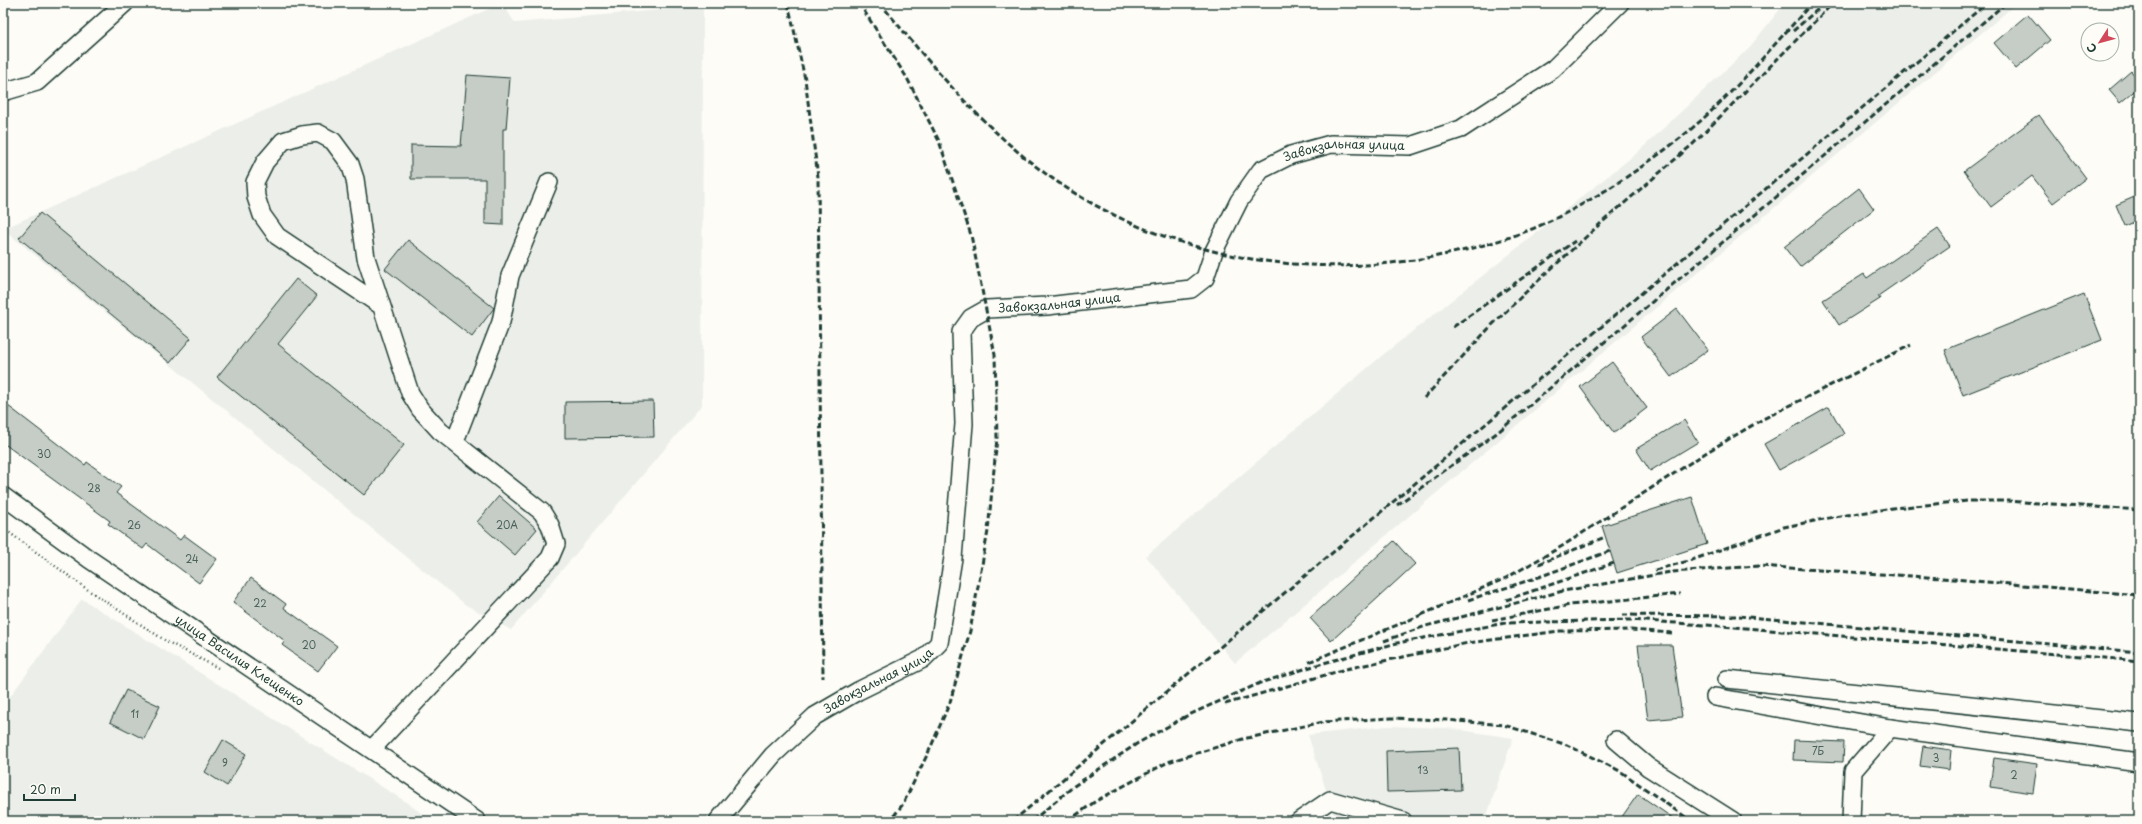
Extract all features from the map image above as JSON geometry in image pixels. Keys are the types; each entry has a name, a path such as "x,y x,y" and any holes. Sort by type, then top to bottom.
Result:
{"street":[{"path":"3,92 37,82 125,3"},
{"name":"Завокзальная улица","path":"718,821 773,755 815,716 858,691 923,659 939,644 954,558 964,424 961,332 971,318 987,309 1047,306 1191,289 1205,278 1214,251 1239,201 1261,170 1291,155 1331,144 1410,146 1461,129 1553,69 1620,3"},
{"path":"372,749 550,558 556,544 550,525 542,512 430,421 410,393 380,305 366,258 355,179 350,164 333,141 318,133 302,135 283,141 266,162 255,182 256,197 262,215 277,236 380,305"},
{"path":"455,441 501,322 510,276 550,182"},
{"name":"улица Василия Клещенко","path":"3,496 89,559 477,821"},
{"path":"1727,679 2139,723"},
{"path":"1715,697 1890,728 2139,762"},
{"path":"1851,821 1853,771 1890,728"},
{"path":"1616,740 1648,767 1733,821"},
{"path":"1299,821 1330,800 1403,821"}],"path":[{"path":"3,528 91,592 160,637 227,673"}],"shaded area":[{"path":"502,3 515,23 703,6 702,405 511,630 466,605 3,229"},
{"path":"1785,3 2017,3 1235,663 1146,556 1384,354 1637,153 1749,48"},
{"path":"82,599 403,800 432,821 3,821 3,706"},
{"path":"1387,726 1447,728 1513,738 1485,821 1336,821 1308,735"}],"building":[{"path":"2028,14 2050,40 2016,69 1994,43"},
{"path":"2131,71 2139,81 2139,87 2120,103 2109,90"},
{"path":"467,75 510,78 506,129 503,129 503,225 485,224 485,179 411,179 411,145 461,146"},
{"path":"2039,115 2086,178 2053,203 2032,176 1991,207 1964,171"},
{"path":"1859,188 1874,209 1800,267 1784,247"},
{"path":"2139,195 2139,220 2125,226 2116,205"},
{"path":"40,213 191,338 170,363 19,238"},
{"path":"1938,229 1950,246 1878,296 1880,299 1839,325 1823,300 1864,274 1867,278"},
{"path":"408,240 494,308 472,337 385,269"},
{"path":"296,279 317,296 278,344 404,445 364,495 217,377"},
{"path":"2084,294 2102,340 1963,395 1945,350"},
{"path":"1677,309 1708,350 1671,377 1641,337"},
{"path":"1612,362 1647,408 1614,433 1580,387"},
{"path":"653,401 654,437 565,438 565,402"},
{"path":"3,402 85,465 87,462 121,487 116,493 180,540 184,535 217,559 199,583 147,544 143,549 108,524 110,521 3,443"},
{"path":"1829,407 1844,434 1779,470 1764,444"},
{"path":"1684,420 1698,442 1650,471 1636,449"},
{"path":"499,496 537,529 515,555 477,522"},
{"path":"1692,497 1707,544 1617,573 1602,526"},
{"path":"1394,541 1415,564 1331,641 1310,618"},
{"path":"251,578 286,604 284,608 337,646 318,671 282,645 285,641 233,602"},
{"path":"1638,645 1672,645 1682,717 1648,720"},
{"path":"126,690 160,706 144,739 110,722"},
{"path":"223,740 246,754 227,786 205,772"},
{"path":"1794,740 1844,742 1843,762 1793,760"},
{"path":"1923,746 1951,750 1949,770 1920,766"},
{"path":"1459,748 1461,790 1387,792 1386,751"},
{"path":"1994,758 2037,764 2033,793 1990,787"},
{"path":"1638,794 1677,821 1619,821"}],"railway":[{"path":"788,3 805,79 818,177 823,678"},
{"path":"859,3 907,78 939,141 971,235 995,355 997,438 988,531 970,631 950,702 930,749 903,804 890,821"},
{"path":"880,3 950,86 988,125 1029,161 1083,198 1140,227 1200,248 1263,261 1326,266 1390,263 1454,253 1516,235 1559,217 1625,178 1684,135 1718,105 1812,3"},
{"path":"1793,31 1825,3"},
{"path":"1424,398 1492,325 1526,292 1600,224 1693,144 1833,3"},
{"path":"1013,821 1987,3"},
{"path":"1397,505 1498,432 2006,3"},
{"path":"1453,327 1575,241"},
{"path":"1421,615 1506,578 1564,545 1707,452 1763,419 1911,345"},
{"path":"1655,570 1692,560 1784,527 1834,517 1893,508 1968,501 2008,501 2139,510"},
{"path":"1539,564 1605,537"},
{"path":"1468,600 1536,578 1610,551"},
{"path":"1506,600 1614,563"},
{"path":"1384,641 1426,626 1563,591 1671,572 1759,566 1941,578 2139,595"},
{"path":"1492,620 1570,605 1680,594"},
{"path":"1309,662 1426,613"},
{"path":"1622,615 1738,616 2139,652"},
{"path":"1182,718 1260,683 1320,664 1397,643 1505,623 1631,620 1735,627 2139,661"},
{"path":"1225,704 1346,669 1468,643 1560,631 1631,630 1672,633"},
{"path":"1032,821 1074,786 1138,743 1187,716"},
{"path":"1068,821 1096,801 1168,762 1243,739 1323,722 1391,718 1447,720 1504,725 1567,745 1620,771 1691,821"}]}
